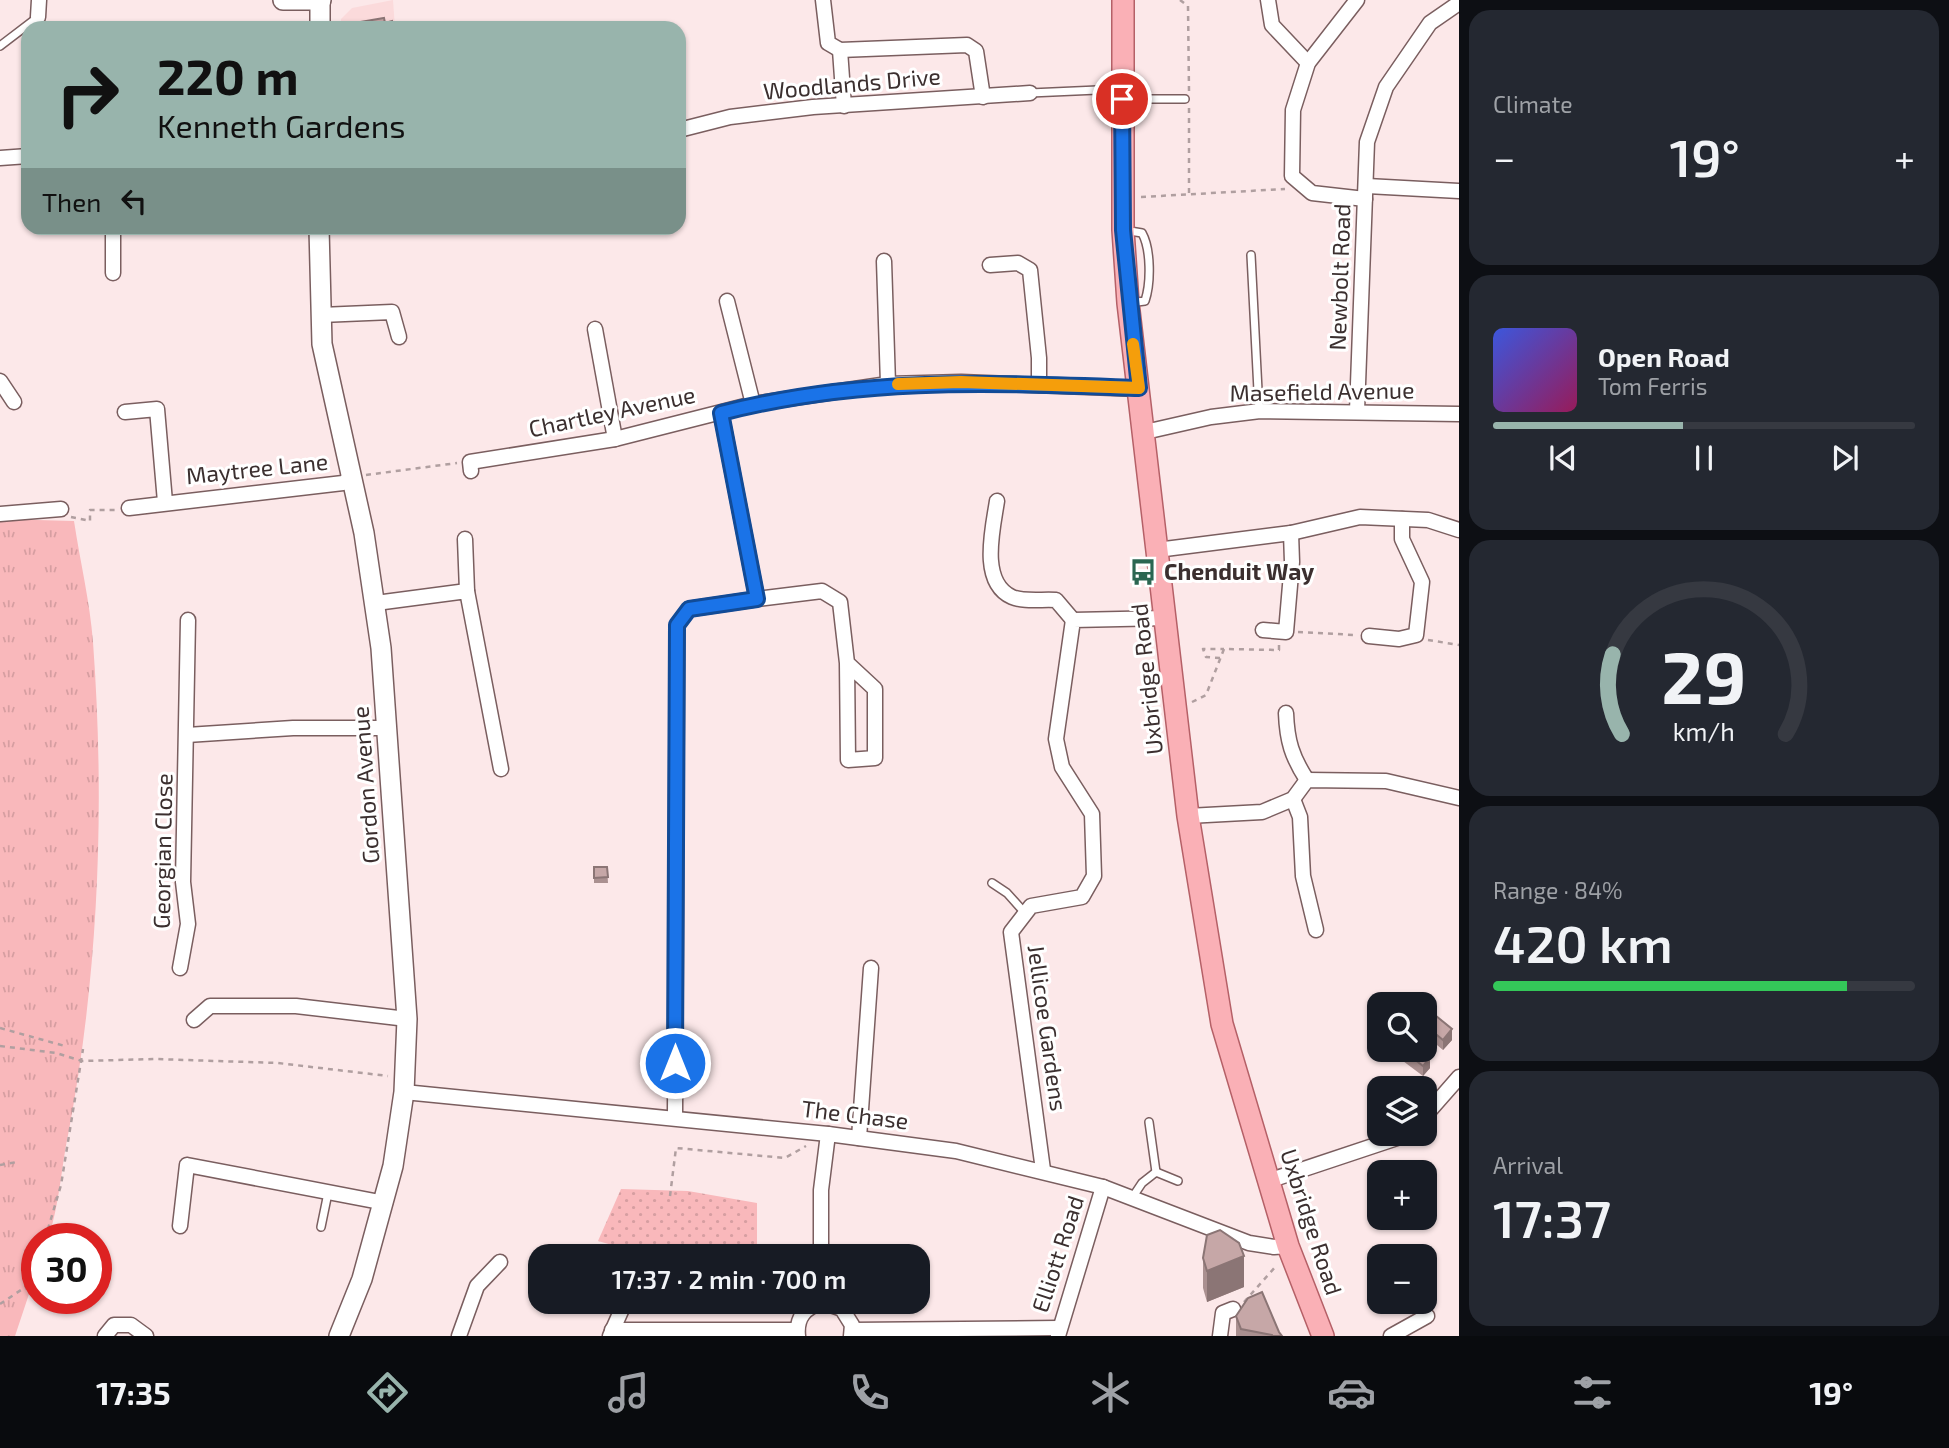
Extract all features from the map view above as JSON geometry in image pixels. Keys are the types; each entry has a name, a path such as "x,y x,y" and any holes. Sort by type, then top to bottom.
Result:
{"main road":[{"name":"Uxbridge Road","path":"1123,0 1123,230 1128,303 1167,618 1188,816 1222,1024 1287,1246 1323,1336"}],"street":[{"path":"38,17 39,0"},
{"path":"283,0 320,0 320,21"},
{"path":"823,0 828,43 840,50 967,45 976,51 983,97"},
{"path":"1268,0 1272,25 1308,63"},
{"path":"1357,0 1308,63 1293,110 1292,176 1312,193 1459,191"},
{"name":"Newbolt Road","path":"1357,411 1367,142 1386,87 1430,23 1459,3"},
{"path":"840,50 844,106"},
{"name":"Woodlands Drive","path":"686,128 730,117 1030,93"},
{"path":"0,159 21,157"},
{"path":"113,235 113,273"},
{"name":"Gordon Avenue","path":"319,235 322,344 352,477 376,603 407,1018 405,1086 385,1203 362,1279 339,1336"},
{"path":"884,261 888,384"},
{"path":"990,265 1018,262 1030,270 1039,358 1039,385"},
{"path":"727,301 753,404"},
{"path":"321,315 392,312 399,337"},
{"path":"595,329 615,439"},
{"path":"0,381 15,402"},
{"name":"Chartley Avenue","path":"471,466 615,439 753,404 888,384 1139,388"},
{"path":"125,411 158,409 165,502"},
{"name":"Masefield Avenue","path":"1144,432 1211,417 1259,411 1459,414"},
{"path":"721,413 757,599"},
{"name":"Maytree Lane","path":"129,508 343,483 352,477"},
{"path":"997,501 991,550 995,580 1012,597 1056,600 1073,620 1167,618"},
{"path":"0,514 61,509"},
{"path":"1157,550 1291,533 1360,517 1428,520 1459,530"},
{"path":"1368,636 1399,639 1416,635 1422,582 1402,539 1402,520"},
{"path":"1263,630 1284,632 1292,562 1291,533"},
{"path":"465,539 467,592 501,769"},
{"path":"675,1118 677,625 689,609 757,599 822,591 840,602 847,663 848,760 875,758 875,689 847,663"},
{"path":"376,603 467,592"},
{"name":"Georgian Close","path":"180,968 188,924 184,882 188,620"},
{"name":"Jellicoe Gardens","path":"1043,1170 1011,932 1031,906 1082,897 1094,876 1092,814 1062,767 1056,739 1073,620"},
{"path":"1286,713 1287,743 1307,780"},
{"path":"187,735 293,728 387,728"},
{"path":"1188,816 1262,812 1293,799 1307,780"},
{"path":"1307,780 1386,781 1459,798"},
{"path":"1293,799 1300,817 1303,876 1316,930"},
{"path":"859,1138 872,968"},
{"path":"194,1020 210,1006 296,1006 407,1018"},
{"path":"1437,1102 1459,1077"},
{"name":"The Chase","path":"405,1086 956,1151 1103,1186 1249,1243 1287,1246"},
{"path":"821,1244 821,1189 828,1134"},
{"path":"1268,1181 1373,1146"},
{"path":"180,1226 187,1165 385,1203"},
{"name":"Elliott Road","path":"1058,1332 1103,1186"},
{"path":"459,1336 477,1286 500,1262"},
{"path":"1220,1336 1223,1314 1233,1309"},
{"path":"620,1314 611,1333 797,1333 802,1314"},
{"path":"846,1314 852,1333 1058,1332"},
{"path":"1391,1336 1427,1317"},
{"path":"105,1336 114,1325 131,1325 146,1336"}],"lane":[{"path":"33,21 38,17"},
{"path":"0,46 21,30"},
{"path":"1030,93 1122,94 1185,99"},
{"path":"1251,255 1259,411"},
{"path":"992,883 1007,893 1026,914"},
{"path":"1149,1122 1156,1172"},
{"path":"1156,1172 1178,1181"},
{"path":"1132,1198 1142,1183 1156,1172"},
{"path":"321,1227 328,1193"}],"path":[{"path":"1180,0 1188,6"},
{"path":"1188,0 1189,194"},
{"path":"1123,198 1306,188"},
{"path":"352,477 471,466"},
{"path":"61,509 71,510 71,519 90,521 90,509 129,508"},
{"path":"1220,658 1206,657 1203,649 1279,650 1284,632 1368,636"},
{"path":"1416,635 1436,643 1459,645"},
{"path":"1176,704 1192,702 1206,695 1224,649"},
{"path":"0,1028 65,1046"},
{"path":"0,1046 56,1053 82,1061 155,1059 278,1063 405,1086"},
{"path":"50,1223 61,1185 67,1130 83,1049"},
{"path":"670,1196 676,1148 785,1158 828,1134"},
{"path":"0,1165 17,1162"},
{"path":"1233,1309 1242,1304 1281,1260 1287,1246"},
{"path":"0,1304 21,1289"}],"shaded area":[{"path":"393,0 394,21 341,21 352,8"}],"green space":[{"path":"0,519 74,521 92,627 97,703 99,826 93,948 79,1069 52,1223 21,1223 22,1314 15,1336 0,1336"},
{"path":"621,1189 688,1191 757,1203 757,1244 609,1244 598,1241"}],"building":[{"path":"594,867 607,867 608,877 594,878"},
{"path":"1437,1017 1452,1029 1443,1040 1437,1035"},
{"path":"1220,1230 1239,1243 1244,1256 1207,1271 1203,1258 1207,1235"},
{"path":"1262,1292 1282,1336 1241,1329 1236,1316 1248,1298"}],"slow traffic":[{"path":"898,384 961,382 1139,388 1133,344"}],"place":[{"name":"Chenduit Way","path":"1143,572"}],"route":[{"path":"675,1063 677,625 689,609 757,599 721,413 753,404 888,384 961,382 1139,388 1128,303 1123,230 1122,99"}]}
